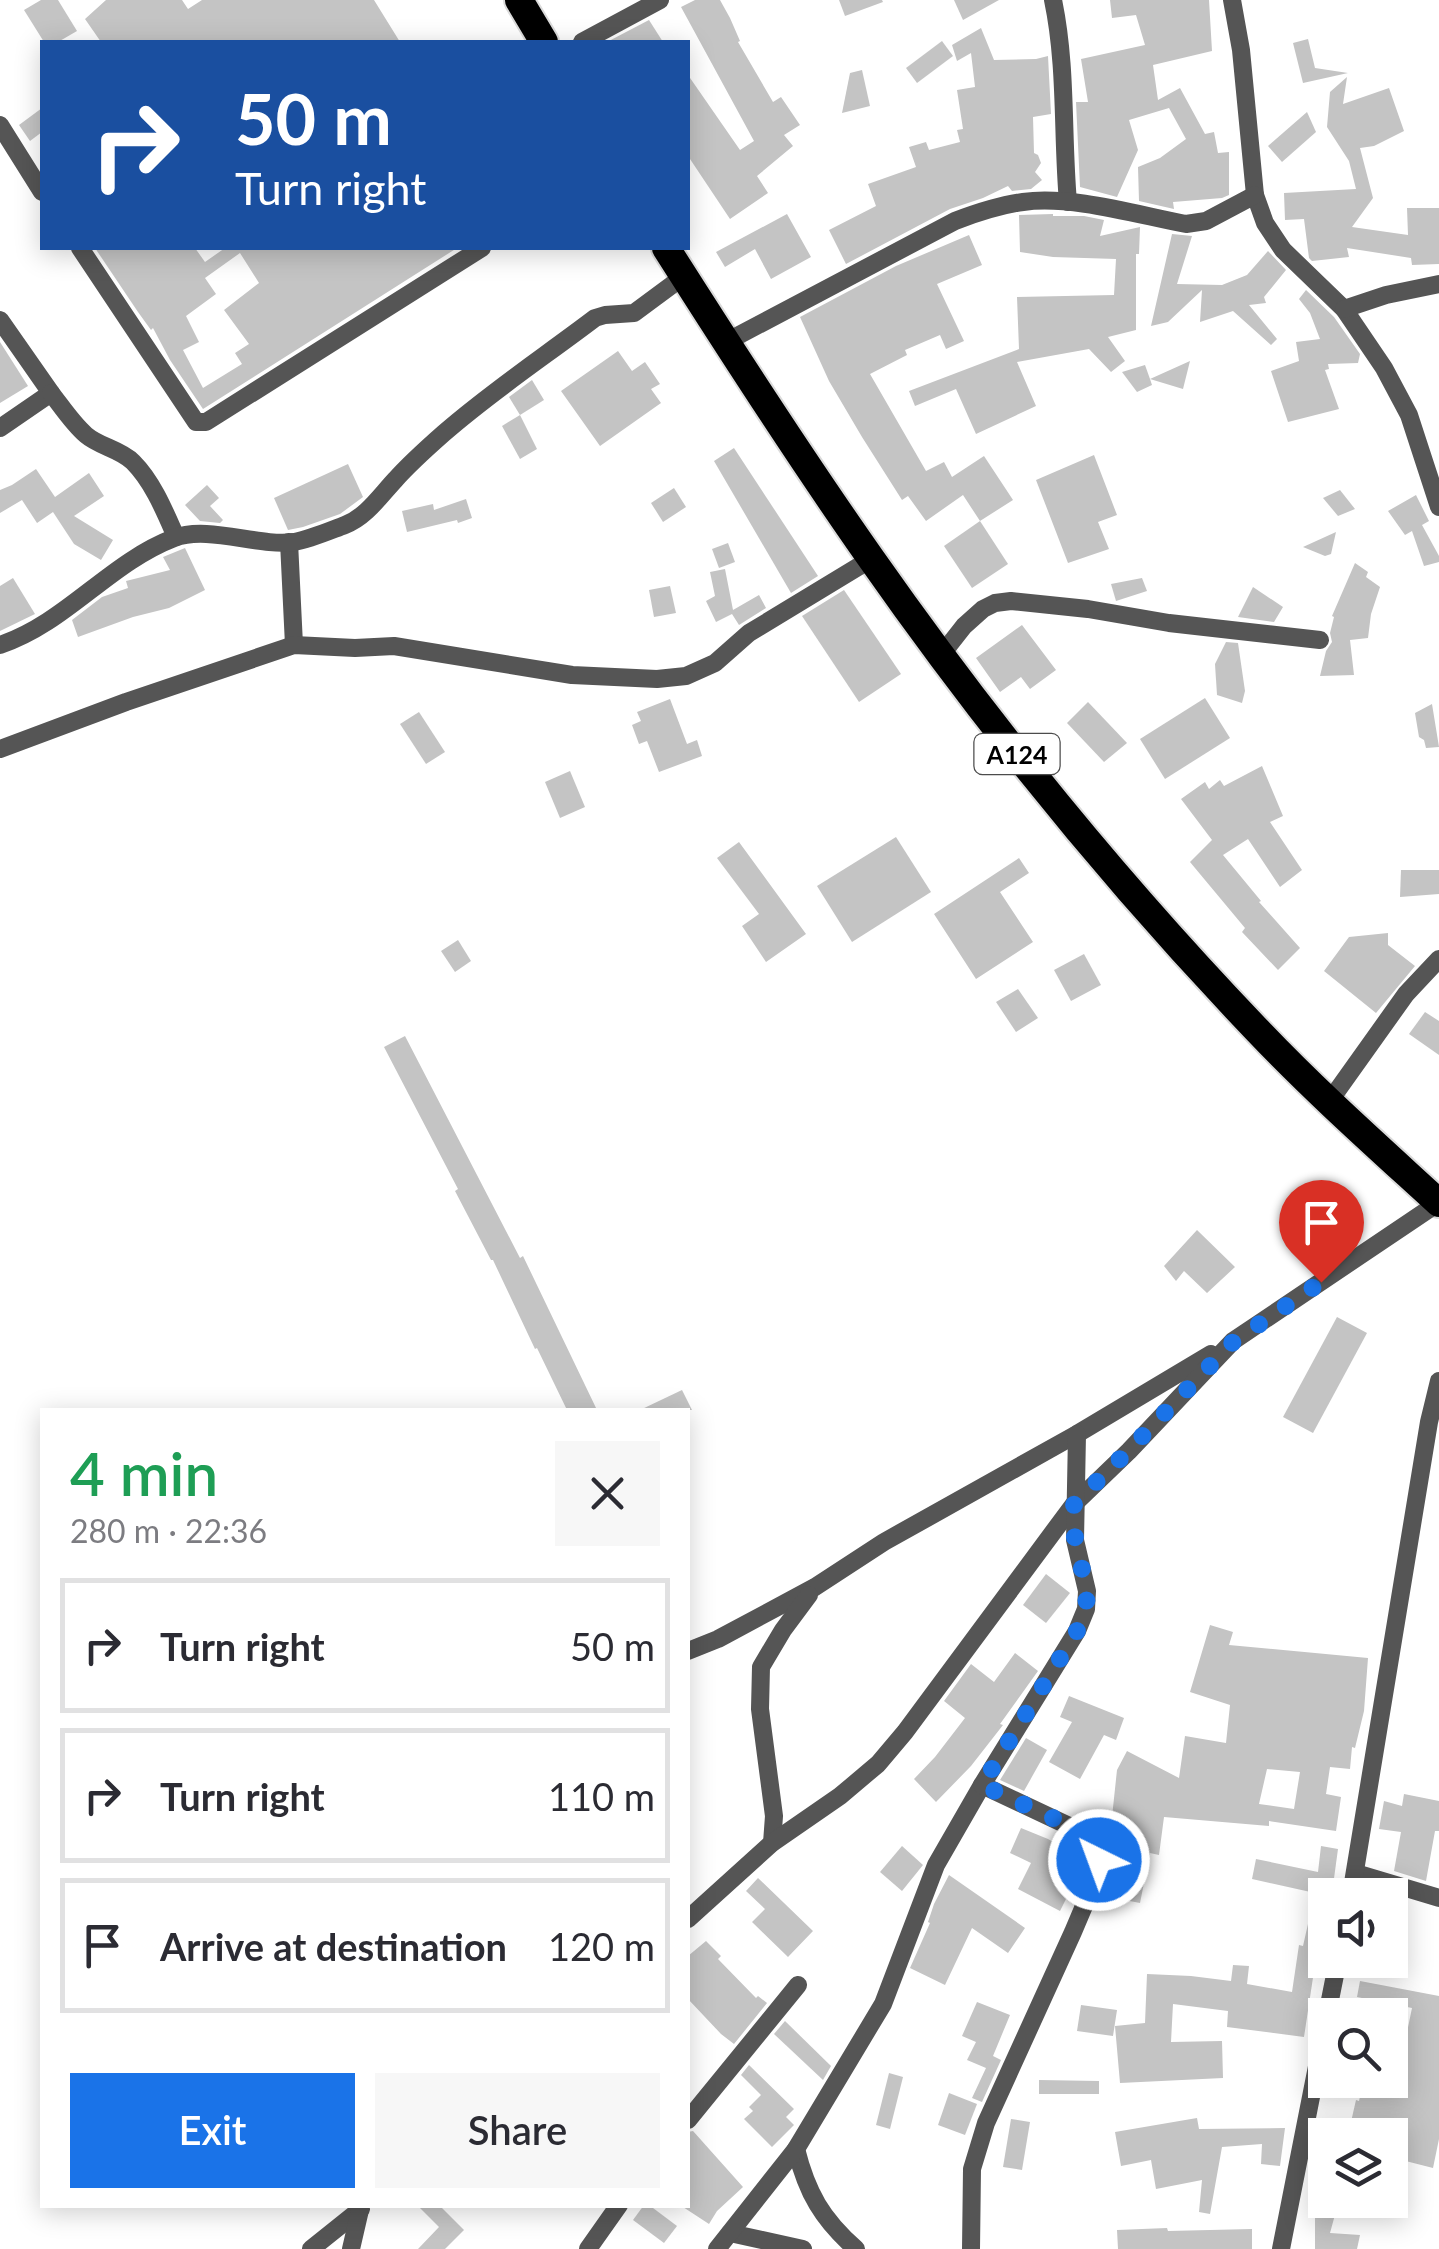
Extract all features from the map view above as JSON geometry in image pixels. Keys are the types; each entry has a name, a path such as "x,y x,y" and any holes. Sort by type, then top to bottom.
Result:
{"highway":[{"path":"518,0 543,40"},
{"name":"A124","path":"667,250 871,559 1017,754 1149,911 1258,1032 1439,1203"}],"street":[{"path":"586,40 660,0"},
{"path":"1053,0 1063,68 1068,202"},
{"path":"1232,0 1241,50 1255,195 1266,223 1283,250 1344,310 1384,368 1409,415 1439,507"},
{"path":"0,125 40,189"},
{"path":"726,342 954,221 1024,202 1068,202 1186,224 1206,220 1255,195"},
{"path":"81,250 200,423 479,250"},
{"path":"0,645 39,628 118,570 176,537 190,534 289,542 354,522 444,432 488,398 596,318 634,313 684,276"},
{"path":"1344,310 1386,295 1439,284"},
{"path":"0,320 51,393 88,437 132,461 176,537"},
{"path":"0,428 51,393"},
{"path":"289,542 294,645"},
{"path":"0,749 294,645 394,646 572,675 686,676 715,663 750,633 871,559"},
{"path":"942,654 982,609 1011,602 1320,640"},
{"path":"1329,1102 1406,994 1439,959"},
{"path":"690,1650 814,1588 884,1542 1233,1342 1439,1203"},
{"path":"690,1917 772,1843 878,1764 1074,1504 1233,1342"},
{"path":"1355,1878 1429,1422 1439,1382"},
{"path":"717,2249 796,2149 883,2004 936,1865 1077,1631 1086,1609 1087,1590 1075,1540 1077,1434"},
{"path":"772,1843 774,1816 760,1709 762,1667 814,1588"},
{"path":"971,2249 972,2170 986,2123 1073,1932 1098,1873 1099,1860 1094,1846 1070,1826 982,1785"},
{"path":"1356,1872 1439,1898"},
{"path":"690,2118 798,1984"},
{"path":"1280,2249 1310,2098"},
{"path":"796,2149 812,2199 828,2222 856,2249"},
{"path":"311,2249 361,2208"},
{"path":"351,2249 362,2208"},
{"path":"588,2249 617,2208"},
{"path":"730,2233 803,2249"}],"building":[{"path":"41,0 58,0 77,31 61,40 43,40 24,10"},
{"path":"106,0 182,0 188,9 202,0 374,0 399,40 100,40 85,19"},
{"path":"695,0 720,0 738,42 773,102 781,97 800,125 784,135 793,146 757,176 768,193 730,219 690,159 690,78 740,150 754,141 681,7"},
{"path":"839,0 882,0 883,2 845,16"},
{"path":"954,0 999,0 963,20"},
{"path":"1110,0 1209,0 1212,51 1153,65 1158,100 1180,88 1205,134 1214,132 1218,153 1229,152 1229,195 1173,202 1174,209 1139,201 1138,167 1160,158 1186,139 1169,108 1129,120 1138,150 1117,197 1080,187 1076,102 1088,102 1081,59 1145,45 1136,15 1112,18"},
{"path":"649,20 662,40 611,40"},
{"path":"981,28 994,60 1048,56 1051,114 1033,117 1034,153 1041,163 1035,172 1042,180 1031,189 1012,191 1008,186 950,209 846,264 829,230 876,206 868,184 916,167 909,147 926,142 929,150 960,142 957,130 963,129 957,90 975,87 971,53 957,61 952,45"},
{"path":"1308,39 1315,68 1348,73 1303,83 1293,43"},
{"path":"942,41 953,56 917,83 906,68"},
{"path":"862,70 870,106 842,113 850,73"},
{"path":"1347,77 1343,104 1389,88 1404,131 1374,146 1360,148 1373,198 1352,227 1408,235 1407,208 1439,208 1439,264 1412,265 1411,258 1347,248 1349,257 1312,261 1304,219 1285,220 1284,193 1356,189 1349,161 1327,127 1330,92"},
{"path":"40,109 40,134 30,141 19,125"},
{"path":"1307,112 1316,132 1282,162 1268,146"},
{"path":"787,214 811,257 771,279 755,249 725,267 716,252"},
{"path":"1019,215 1104,220 1100,236 1140,227 1136,330 1108,337 1125,361 1111,372 1089,349 1017,362 1036,406 976,434 956,389 915,406 909,391 1019,349 1017,297 1114,295 1116,259 1020,252"},
{"path":"1172,234 1192,236 1177,284 1222,285 1247,275 1268,251 1286,270 1264,297 1266,303 1249,305 1277,339 1271,345 1233,311 1200,322 1202,290 1168,322 1151,326"},
{"path":"969,235 982,265 937,284 964,341 946,349 940,335 905,350 907,355 870,374 926,471 944,462 952,477 984,456 1013,500 980,521 963,495 926,521 908,496 902,500 862,437 829,381 800,317 896,266"},
{"path":"96,250 196,250 205,262 222,250 454,250 203,409","holes":["240,253 259,283 224,310 249,344 235,353 242,364 203,388 183,350 199,342 186,316 216,294 205,278"]},
{"path":"1306,290 1334,317 1360,354 1358,363 1328,364 1329,369 1325,370 1339,409 1288,422 1271,371 1299,361 1296,342 1320,339 1310,313 1299,299"},
{"path":"0,342 28,386 0,403"},
{"path":"618,351 632,371 645,362 660,384 651,389 661,403 600,446 561,391"},
{"path":"1190,361 1183,389 1150,379"},
{"path":"1145,365 1152,385 1137,392 1122,372"},
{"path":"532,380 544,400 520,415 509,397"},
{"path":"520,415 537,449 520,459 502,426"},
{"path":"734,448 818,576 791,593 714,461"},
{"path":"1094,455 1117,515 1098,522 1109,549 1068,563 1036,480"},
{"path":"348,464 363,497 340,514 288,530 274,498"},
{"path":"36,469 55,497 89,473 104,496 74,516 113,540 101,560 74,544 53,512 37,523 22,500 0,513 0,490"},
{"path":"207,485 219,498 210,506 223,520 220,523 200,521 185,505"},
{"path":"674,488 686,507 663,522 651,503"},
{"path":"1340,490 1355,509 1338,516 1323,498"},
{"path":"1416,495 1429,521 1422,525 1439,556 1439,562 1424,566 1412,531 1405,535 1388,511"},
{"path":"466,499 472,518 407,532 402,511 433,504 434,510"},
{"path":"980,521 1008,564 972,588 944,546"},
{"path":"1336,532 1331,554 1325,556 1303,547"},
{"path":"728,543 735,562 719,568 712,549"},
{"path":"185,548 205,590 169,608 78,637 72,620 102,597 128,588 126,581 170,570 163,557"},
{"path":"1355,563 1380,587 1368,638 1350,640 1354,675 1320,676 1332,642 1332,616"},
{"path":"725,569 733,610 759,595 766,608 739,625 732,614 716,622 706,601 715,596 710,572"},
{"path":"13,578 35,614 0,631 0,586"},
{"path":"1142,578 1147,591 1116,601 1111,584"},
{"path":"670,586 676,613 654,617 649,590"},
{"path":"1253,587 1283,607 1274,622 1238,617"},
{"path":"844,590 901,674 859,702 802,616"},
{"path":"1022,625 1056,670 1030,689 1021,677 1000,692 976,658"},
{"path":"1226,642 1238,643 1245,691 1242,703 1217,695 1215,664"},
{"path":"1205,698 1230,738 1165,779 1140,739"},
{"path":"670,699 687,744 697,740 702,756 659,772 647,741 639,744 632,725 641,721 637,712"},
{"path":"1088,702 1127,743 1104,762 1067,723"},
{"path":"1432,704 1439,747 1426,748 1419,737 1415,713"},
{"path":"419,712 445,752 426,764 400,724"},
{"path":"1262,766 1283,816 1270,822 1302,870 1280,887 1248,839 1223,855 1300,948 1278,970 1242,932 1245,928 1190,862 1212,840 1181,799 1205,782 1209,789 1220,780 1224,786"},
{"path":"570,771 585,807 560,818 545,782"},
{"path":"896,837 931,892 852,942 817,886"},
{"path":"739,842 806,934 766,962 742,926 759,914 717,858"},
{"path":"1019,858 1029,873 1000,892 1033,942 976,979 934,914"},
{"path":"1401,870 1439,870 1439,894 1400,897"},
{"path":"1388,933 1388,945 1415,966 1376,1013 1324,971 1349,937"},
{"path":"458,940 471,961 455,972 441,951"},
{"path":"1084,954 1101,985 1071,1001 1054,970"},
{"path":"1018,989 1038,1018 1016,1032 996,1002"},
{"path":"1425,1012 1439,1021 1439,1055 1409,1034"},
{"path":"405,1036 520,1258 523,1256 596,1408 566,1408 384,1047"},
{"path":"1197,1230 1235,1267 1207,1293 1184,1271 1176,1281 1164,1266"},
{"path":"1337,1317 1367,1333 1313,1433 1283,1417"},
{"path":"682,1390 692,1410 690,1408 644,1408"},
{"path":"1046,1574 1070,1593 1046,1623 1023,1605"},
{"path":"1210,1625 1233,1632 1229,1645 1368,1658 1364,1711 1355,1748 1352,1747 1350,1769 1330,1767 1326,1794 1341,1797 1336,1831 1269,1821 1269,1826 1164,1817 1159,1855 1150,1853 1140,1903 1109,1897 1118,1849 1108,1847 1102,1835 1105,1816 1112,1817 1117,1770 1127,1751 1179,1778 1185,1736 1226,1743 1230,1705 1190,1692","holes":["1267,1769 1300,1772 1294,1809 1259,1804"]},
{"path":"1015,1653 1038,1671 1000,1724 1003,1725 936,1802 914,1779 965,1718 944,1701 971,1664 994,1682"},
{"path":"1069,1696 1124,1718 1116,1740 1104,1735 1080,1779 1049,1762 1072,1722 1060,1717"},
{"path":"1026,1738 1047,1750 1024,1791 1000,1780"},
{"path":"1404,1794 1439,1801 1439,1831 1435,1831 1426,1881 1394,1871 1401,1832 1379,1829 1384,1801 1402,1806"},
{"path":"1021,1828 1077,1856 1058,1890 1068,1895 1060,1911 1018,1889 1031,1863 1010,1853"},
{"path":"902,1846 923,1865 902,1891 880,1872"},
{"path":"1321,1846 1338,1849 1334,1878 1308,1878 1308,1891 1252,1879 1256,1859 1318,1872"},
{"path":"949,1875 1025,1928 1008,1953 972,1928 945,1985 910,1968"},
{"path":"758,1878 813,1931 788,1957 752,1922 765,1909 746,1891"},
{"path":"1308,1924 1308,1978 1313,1978 1304,2037 1227,2027 1228,2011 1173,2004 1171,2042 1222,2041 1223,2078 1120,2083 1115,2026 1145,2023 1147,1974 1231,1981 1233,1965 1249,1966 1247,1984 1292,1992 1299,1945 1303,1946"},
{"path":"706,1941 756,1998 767,2003 734,2044 690,2001 690,1954"},
{"path":"1360,1981 1439,1996 1439,2139 1433,2168 1408,2162 1408,2118 1352,2118 1360,2098 1408,2098 1408,2027 1412,2008 1408,2007 1408,1998 1357,1997"},
{"path":"977,2002 1010,2015 993,2056 1001,2060 982,2102 972,2098 986,2068 967,2060 976,2042 962,2036"},
{"path":"1081,2005 1117,2010 1113,2036 1077,2031"},
{"path":"785,2021 831,2066 823,2080 774,2034"},
{"path":"749,2065 794,2109 786,2117 794,2125 772,2147 744,2119 761,2095 741,2075"},
{"path":"889,2073 903,2077 890,2129 876,2125"},
{"path":"1039,2080 1099,2081 1099,2094 1039,2094"},
{"path":"949,2093 977,2104 965,2135 938,2125"},
{"path":"1197,2118 1199,2129 1285,2128 1280,2166 1261,2164 1262,2144 1222,2147 1210,2214 1199,2212 1202,2180 1156,2189 1151,2160 1121,2166 1115,2132"},
{"path":"1011,2119 1030,2122 1022,2170 1003,2167"},
{"path":"690,2132 743,2187 709,2224 685,2208 690,2208"},
{"path":"420,2208 442,2208 464,2230 445,2249 418,2249 439,2227"},
{"path":"642,2208 653,2208 677,2226 664,2243 633,2220"},
{"path":"1315,2218 1334,2218 1330,2233 1360,2235 1357,2249 1315,2249"},
{"path":"1252,2229 1252,2249 1118,2249 1117,2230"}],"route":[{"path":"1099,1860 1094,1846 1070,1826 982,1785 1077,1631 1086,1609 1087,1590 1075,1540 1074,1504 1233,1342 1321,1282"}]}
